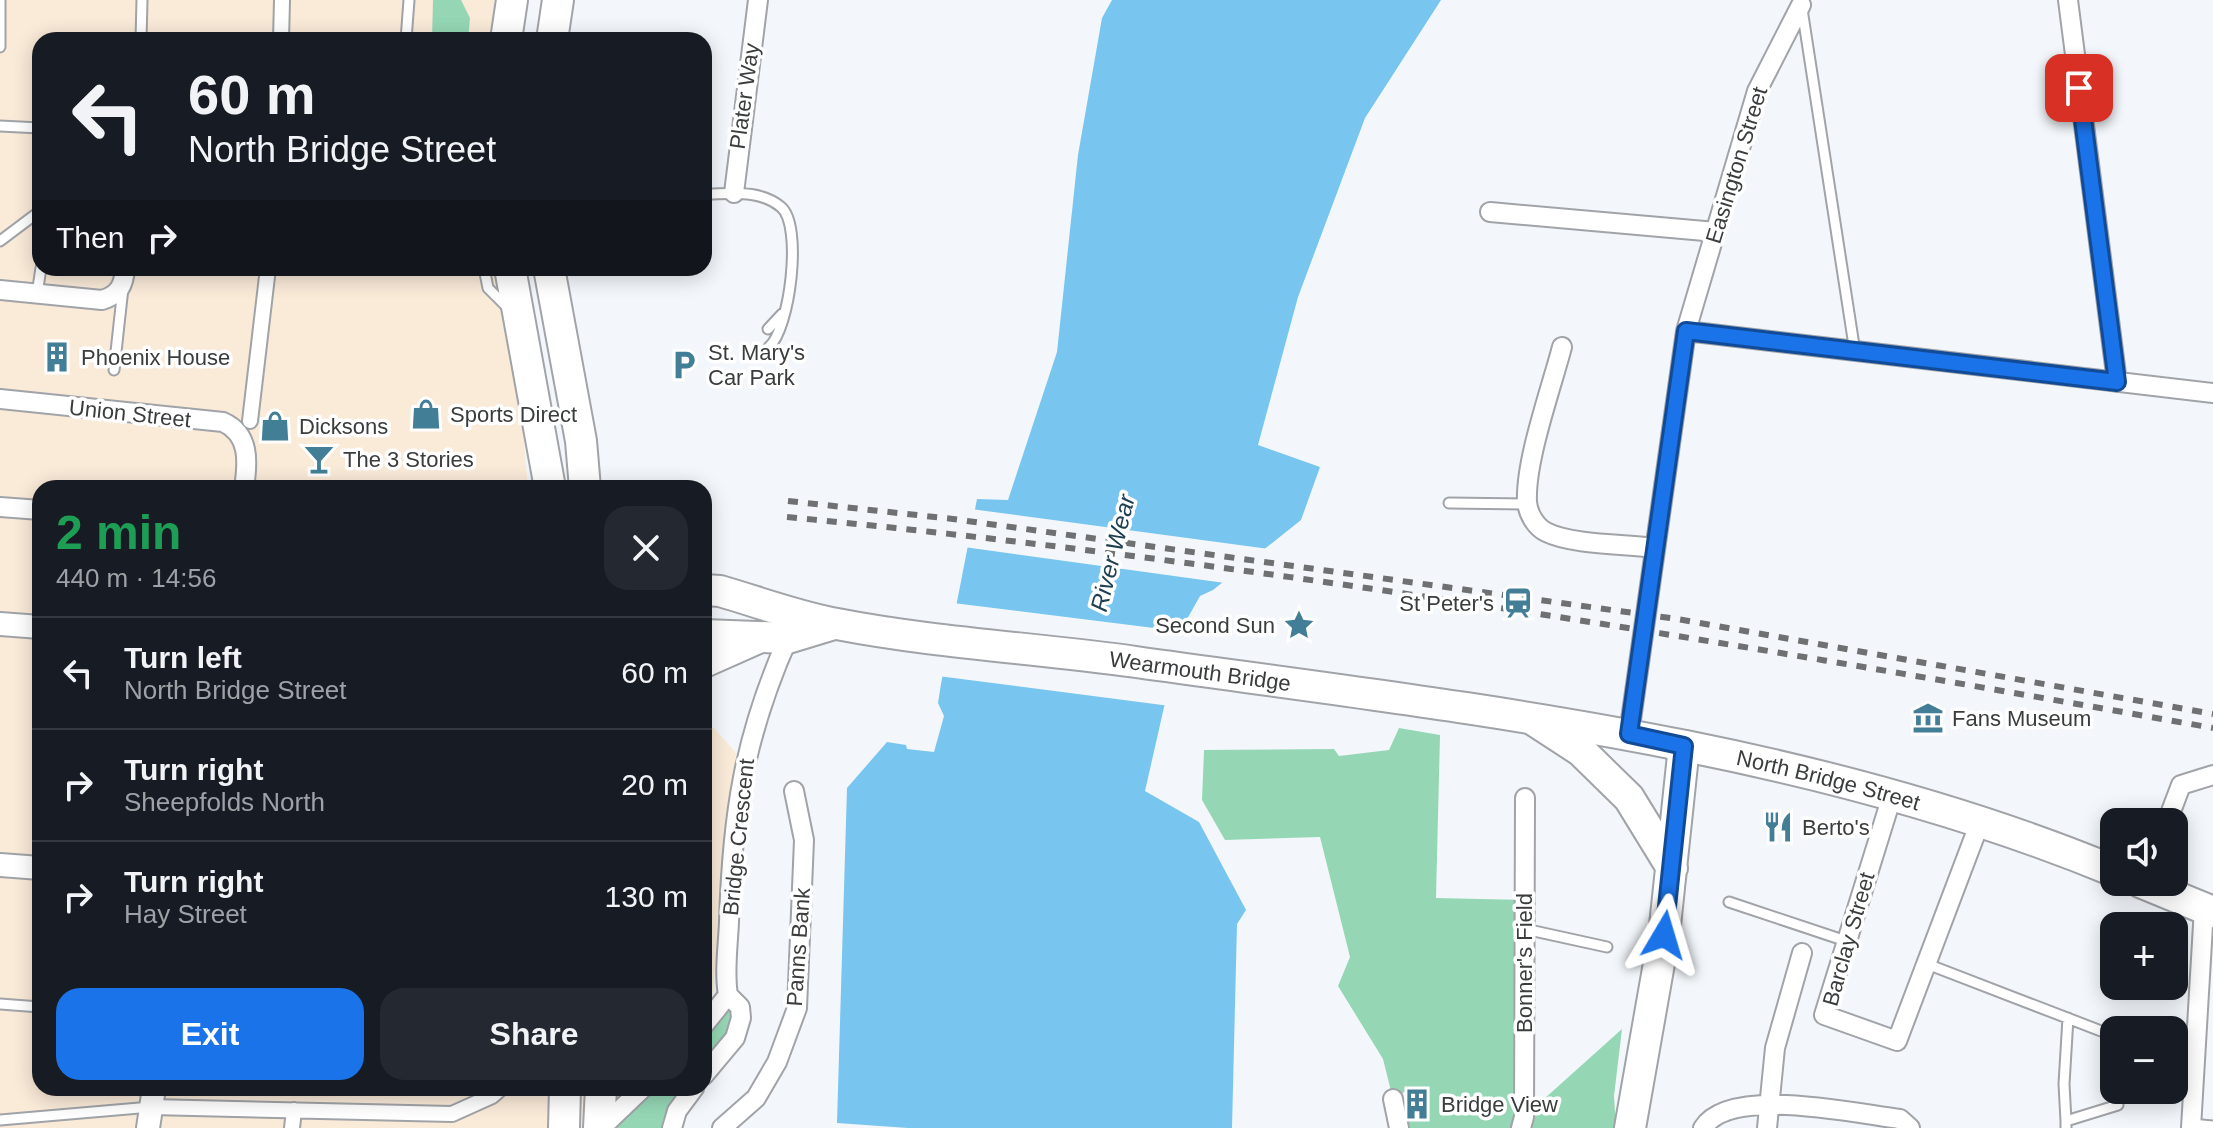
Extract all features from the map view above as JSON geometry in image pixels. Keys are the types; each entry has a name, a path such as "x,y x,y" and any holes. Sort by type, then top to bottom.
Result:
{"main road":[{"path":"507,32 512,0"},
{"path":"553,32 558,0"},
{"path":"511,276 549,480"},
{"path":"550,276 581,441 584,480"},
{"path":"581,441 599,480"},
{"name":"Wearmouth Bridge","path":"712,588 850,626 1325,689 1535,721"},
{"path":"712,659 773,638 850,626"},
{"path":"712,635 773,638"},
{"path":"1535,721 1581,751 1629,798 1672,868"},
{"name":"North Bridge Street","path":"1535,721 1629,734 1892,796 1980,822 2100,866"},
{"path":"1630,1128 1664,935 1684,746"},
{"path":"2176,896 2208,910"},
{"path":"564,1128 565,1096"},
{"path":"600,1128 601,1096"}],"street":[{"path":"281,32 282,0"},
{"name":"Plater Way","path":"734,193 758,0"},
{"path":"2068,0 2117,382"},
{"name":"Easington Street","path":"1629,734 1686,331 1757,91 1801,5"},
{"path":"1490,212 1716,232"},
{"path":"0,290 102,300 124,276"},
{"path":"244,480 245,427 267,276"},
{"path":"1686,331 2213,393"},
{"path":"1562,347 1531,470 1527,504 1532,519 1544,531 1559,537 1655,548"},
{"name":"Union Street","path":"0,399 223,422 245,427"},
{"path":"0,507 32,509"},
{"path":"0,624 32,626"},
{"name":"Bridge Crescent","path":"712,1065 740,1028 740,1007 728,995 730,888 738,792 773,638"},
{"path":"2172,808 2181,785 2213,775"},
{"name":"Panns Bank","path":"722,1128 756,1098 777,1062 797,1008 804,840 794,791"},
{"name":"Barclay Street","path":"1892,796 1824,1015 1897,1041 1980,822"},
{"name":"Bonner's Field","path":"1521,1128 1524,1117 1525,798"},
{"path":"0,865 32,867"},
{"path":"2192,1126 2193,1066 2208,910"},
{"path":"1767,1128 1775,1048 1802,953"},
{"path":"712,1015 728,995"},
{"path":"151,1108 452,1114 492,1096"},
{"path":"600,1128 634,1096"},
{"path":"672,1128 677,1111 688,1096"},
{"path":"1393,1099 1399,1128"},
{"path":"1703,1128 1707,1122 1738,1106 1768,1104 1900,1119 1910,1128"},
{"path":"292,1128 294,1110"}],"lane":[{"path":"0,47 1,0"},
{"path":"141,32 142,0"},
{"path":"407,32 409,0"},
{"path":"1801,5 1855,352"},
{"path":"0,126 32,128"},
{"path":"712,194 766,196 785,209 794,232 782,326 769,347"},
{"path":"0,241 32,217"},
{"path":"37,294 40,276"},
{"path":"114,370 124,276"},
{"path":"486,276 488,288 519,319"},
{"path":"768,329 782,314 788,294"},
{"path":"1449,503 1527,504"},
{"path":"1729,902 1846,941"},
{"path":"1525,929 1607,947"},
{"path":"1927,964 2100,1031"},
{"path":"0,1004 32,1006"},
{"path":"2068,1018 2064,1084 2066,1125 2118,1105"},
{"path":"2188,1064 2193,1066"},
{"path":"0,1120 151,1108"},
{"path":"2192,1126 2213,1126"}],"shaded area":[{"path":"0,0 495,0 491,32 32,32 32,276 510,276 527,480 32,480 32,1096 665,1096 639,1128 0,1128"},
{"path":"712,728 736,753 712,1000"}],"green space":[{"path":"433,0 461,0 470,18 469,32 432,32"},
{"path":"1399,728 1440,735 1436,898 1525,900 1525,1116 1622,1029 1614,1096 1616,1128 1409,1128 1409,1118 1429,1114 1424,1090 1404,1092 1393,1099 1383,1059 1338,986 1350,957 1320,837 1225,840 1202,800 1204,750 1334,749 1339,756 1389,750"},
{"path":"728,995 741,1018 712,1063 712,1015"},
{"path":"635,1096 690,1096 672,1128 601,1128"}],"water":[{"name":"River Wear","path":"1112,0 1441,0 1365,118 1298,297 1258,445 1320,467 1301,520 1213,590 1200,596 1182,628 1145,791 1199,822 1246,910 1237,924 1232,1128 908,1128 837,1123 847,788 887,742 906,745 907,749 934,752 944,716 938,703 941,684 977,499 1008,500 1057,352 1078,155 1102,18"}],"pier":[{"path":"971,509 1269,549 1225,583 964,547"},
{"path":"953,603 1186,632 1170,706 938,676"}],"railway":[{"path":"788,501 953,519 1677,619 2213,714"},
{"path":"787,517 1145,558 1502,608 2213,728"}],"place":[{"name":"Phoenix House","path":"57,357"},
{"name":"St. Mary's Car Park","path":"684,365"},
{"name":"Sports Direct","path":"426,414"},
{"name":"Dicksons","path":"275,426"},
{"name":"The 3 Stories","path":"319,459"},
{"name":"St Peter's","path":"1518,603"},
{"name":"Second Sun","path":"1299,625"},
{"name":"Fans Museum","path":"1928,718"},
{"name":"Berto's","path":"1778,827"},
{"name":"Bridge View","path":"1417,1104"}],"route":[{"path":"1664,935 1684,746 1629,734 1686,331 2117,382 2079,88"}]}
